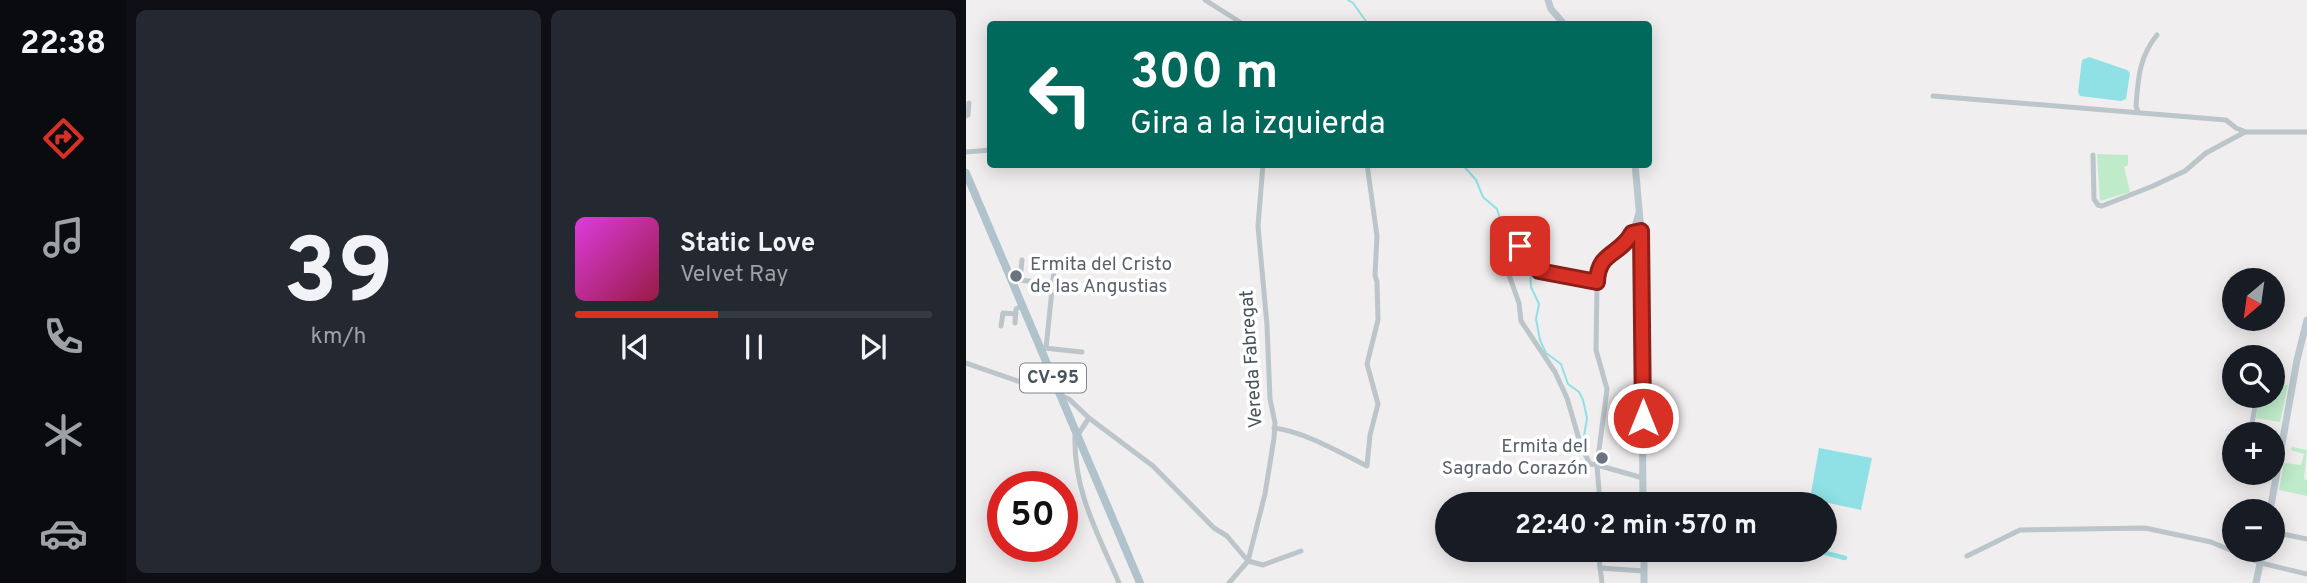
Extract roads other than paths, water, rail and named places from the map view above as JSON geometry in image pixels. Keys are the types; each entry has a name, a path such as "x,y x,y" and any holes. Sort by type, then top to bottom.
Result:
{"main road":[{"path":"1548,0 1551,9 1561,21"},
{"path":"1635,168 1641,231 1643,492"},
{"name":"CV-95","path":"966,173 1016,281 1022,306 1043,348 1076,434 1140,583"},
{"path":"2285,427 2307,320"},
{"path":"1644,562 1644,583"},
{"path":"2256,583 2261,563"}],"street":[{"path":"1205,0 1238,21"},
{"path":"2138,112 2136,106 2139,66 2157,34"},
{"path":"1933,96 2226,120 2245,132"},
{"path":"966,116 969,103"},
{"path":"2093,155 2094,199 2102,206 2153,187 2185,171 2206,153 2245,132 2307,132"},
{"path":"966,152 987,150"},
{"name":"Vereda Fabregat","path":"1229,583 1248,561 1265,494 1275,428 1270,399 1267,325 1258,226 1263,168"},
{"path":"1275,428 1303,436 1367,466 1370,435 1378,404 1367,364 1378,320 1375,275 1377,236 1368,168"},
{"path":"1600,492 1597,465 1607,389 1596,355 1597,269 1604,258 1627,244 1640,207"},
{"path":"1632,233 1641,231"},
{"path":"1597,282 1542,272 1536,269 1514,240 1500,244 1519,303 1521,321 1555,372 1590,464 1643,478"},
{"path":"1022,260 1016,281 1053,284"},
{"path":"1055,261 1043,348 1082,352"},
{"path":"1015,323 1016,309 1022,306"},
{"path":"1002,326 1003,313 1016,314"},
{"path":"966,363 1041,389 1059,392 1069,399 1089,418 1153,466 1214,528 1227,536 1248,561 1263,565 1301,551"},
{"path":"1089,418 1076,434 1074,456 1079,484 1088,515 1119,583"},
{"path":"1967,556 2020,530 2145,528 2211,542 2261,563 2307,574"},
{"path":"2285,534 2307,538"},
{"path":"1599,562 1602,583"},
{"path":"1600,568 1644,571"}],"water":[{"path":"2089,57 2130,73 2126,99 2121,101 2080,96 2078,92 2082,60"},
{"path":"1819,448 1872,458 1861,510 1837,505 1837,492 1811,492"}],"waterway":[{"path":"1348,0 1366,21"},
{"path":"1466,168 1476,180 1483,197 1497,209 1506,238"},
{"path":"1512,243 1530,263 1531,287 1539,304 1536,319 1540,340 1546,353 1561,364 1568,384 1579,392 1583,400 1587,418 1583,442"},
{"path":"1837,556 1845,558"}],"place":[{"name":"Ermita del Cristo de las Angustias","path":"1016,276"},
{"name":"Ermita del Sagrado Corazón","path":"1602,458"}]}
